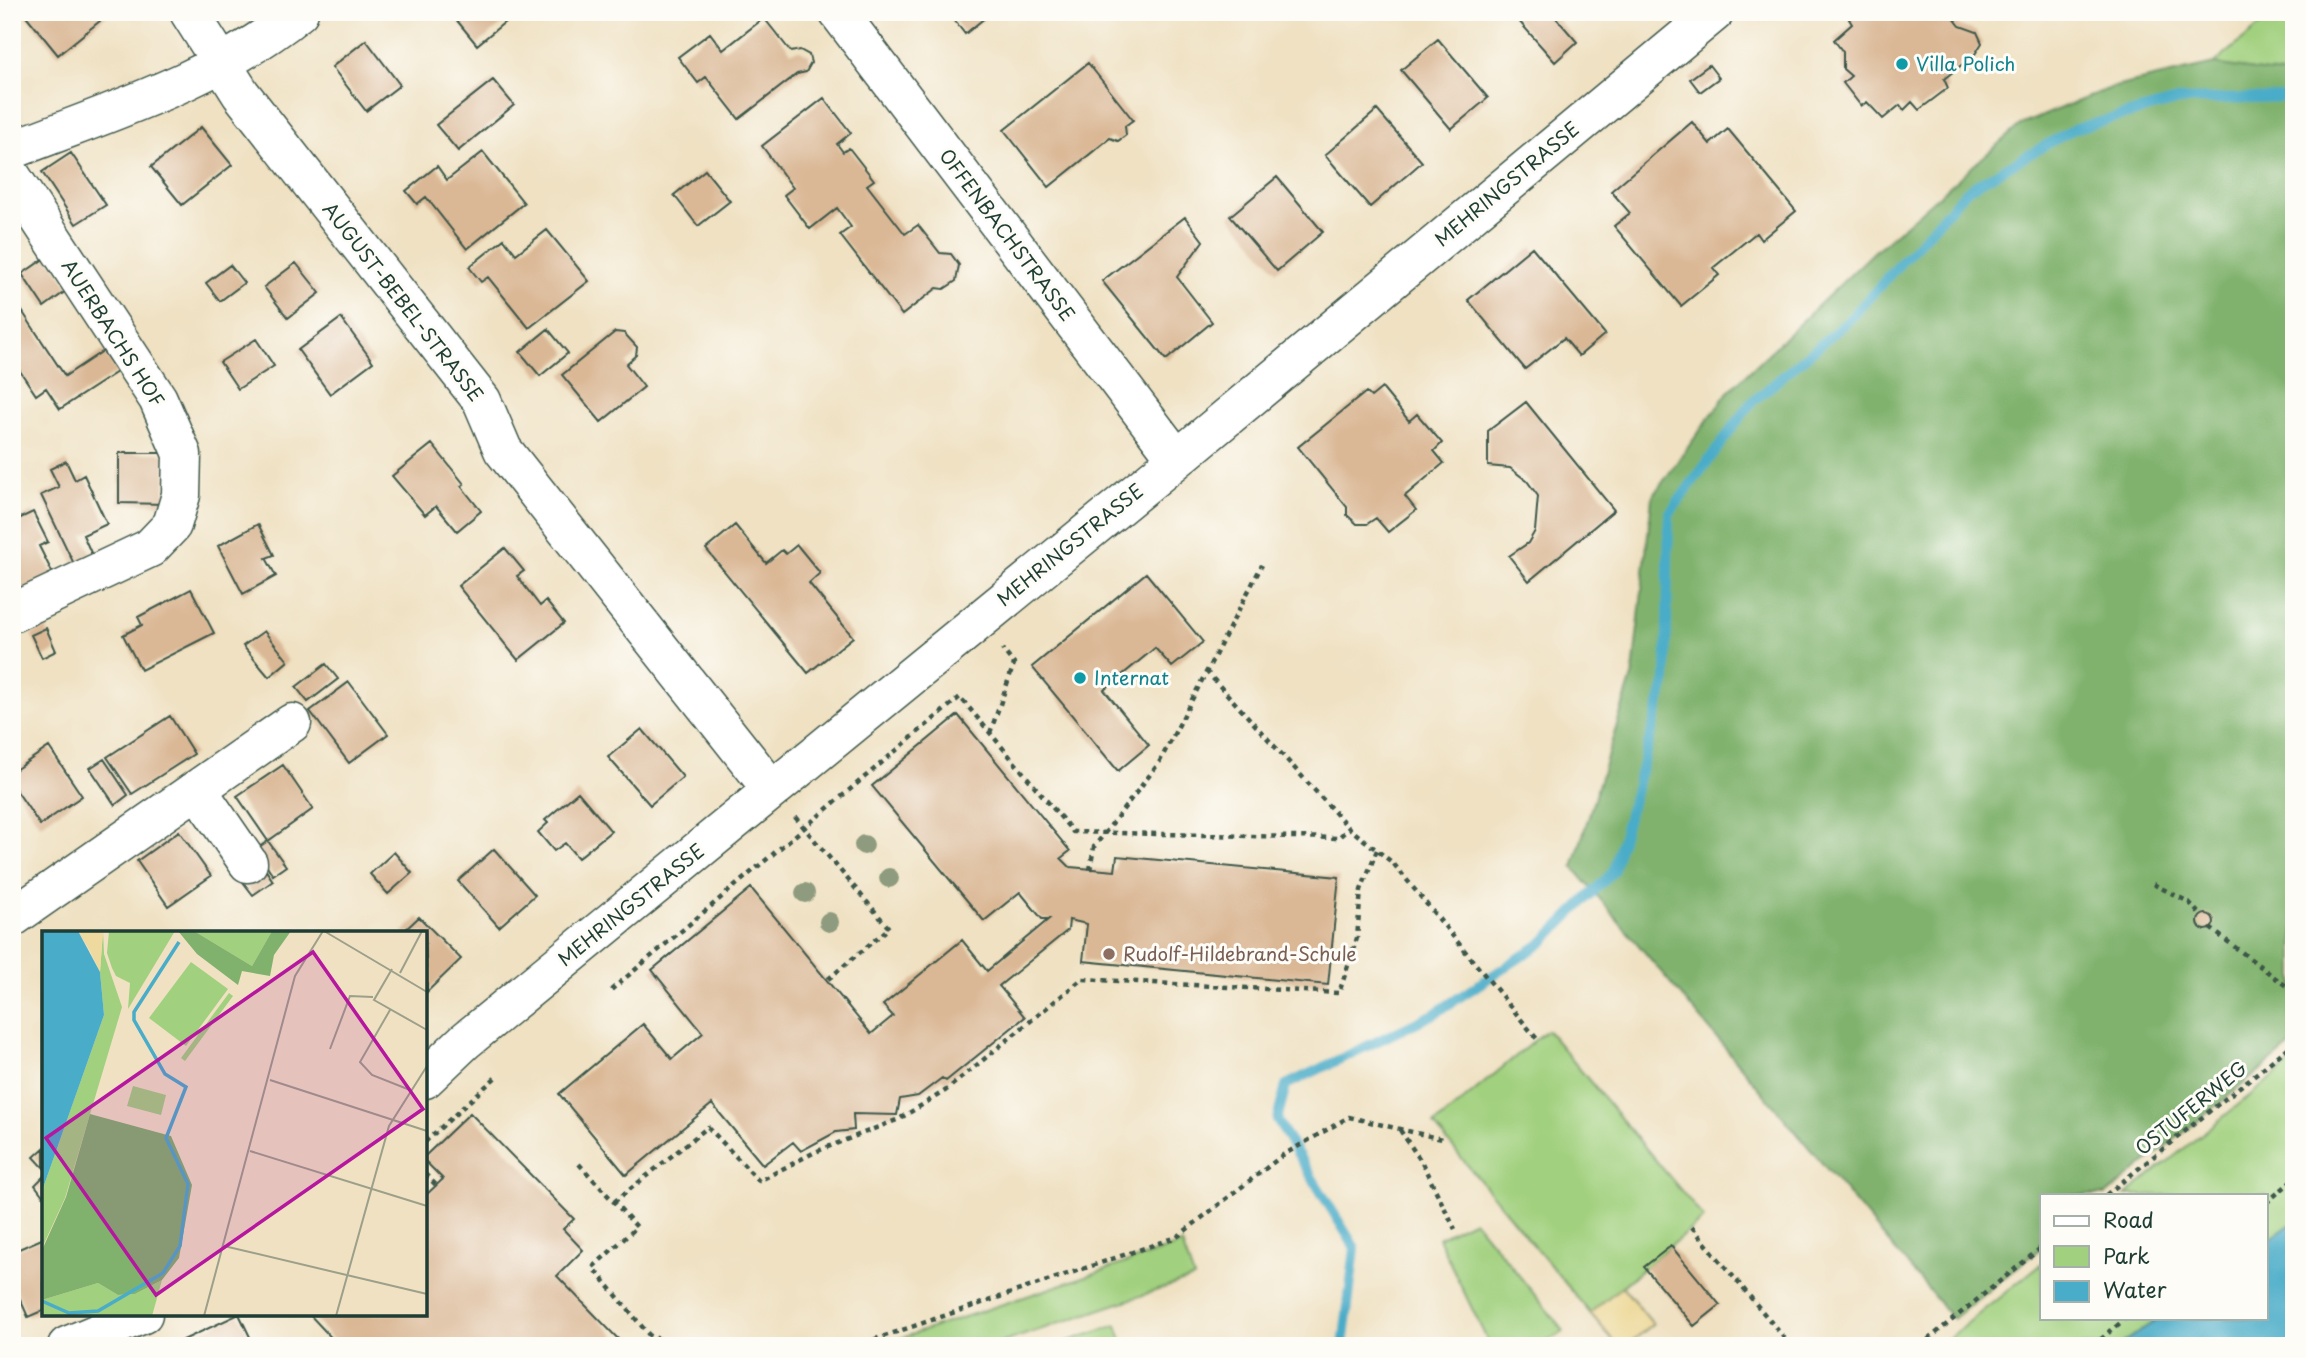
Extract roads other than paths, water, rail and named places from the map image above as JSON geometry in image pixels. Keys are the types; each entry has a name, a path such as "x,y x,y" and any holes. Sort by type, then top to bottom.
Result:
{"street":[{"name":"AUGUST-BEBEL-STRASSE","path":"189,12 241,94 482,401 503,450 772,790"},
{"path":"12,150 169,88 267,38 299,12"},
{"name":"OFFENBACHSTRASSE","path":"838,12 1177,459"},
{"name":"MEHRINGSTRASSE","path":"427,1077 465,1041 1177,459 1714,12"},
{"name":"AUERBACHS HOF","path":"12,177 158,398 183,454 181,495 172,525 150,548 12,613"},
{"path":"12,918 292,723"},
{"path":"197,789 248,863"},
{"path":"68,1346 138,1316"}],"water":[{"path":"2294,1222 2294,1346 2119,1346 2156,1320 2268,1320 2268,1241"}],"waterway":[{"path":"1343,1346 1355,1248 1277,1120 1286,1085 1434,1014 1542,943 1613,872 1666,680 1669,514 1751,403 1847,322 1967,190 2074,129 2180,100 2294,97"}],"place":[{"name":"Villa Polich","path":"1902,64"},
{"name":"Internat","path":"1080,678"},
{"name":"Rudolf-Hildebrand-Schule","path":"1109,954"}]}
